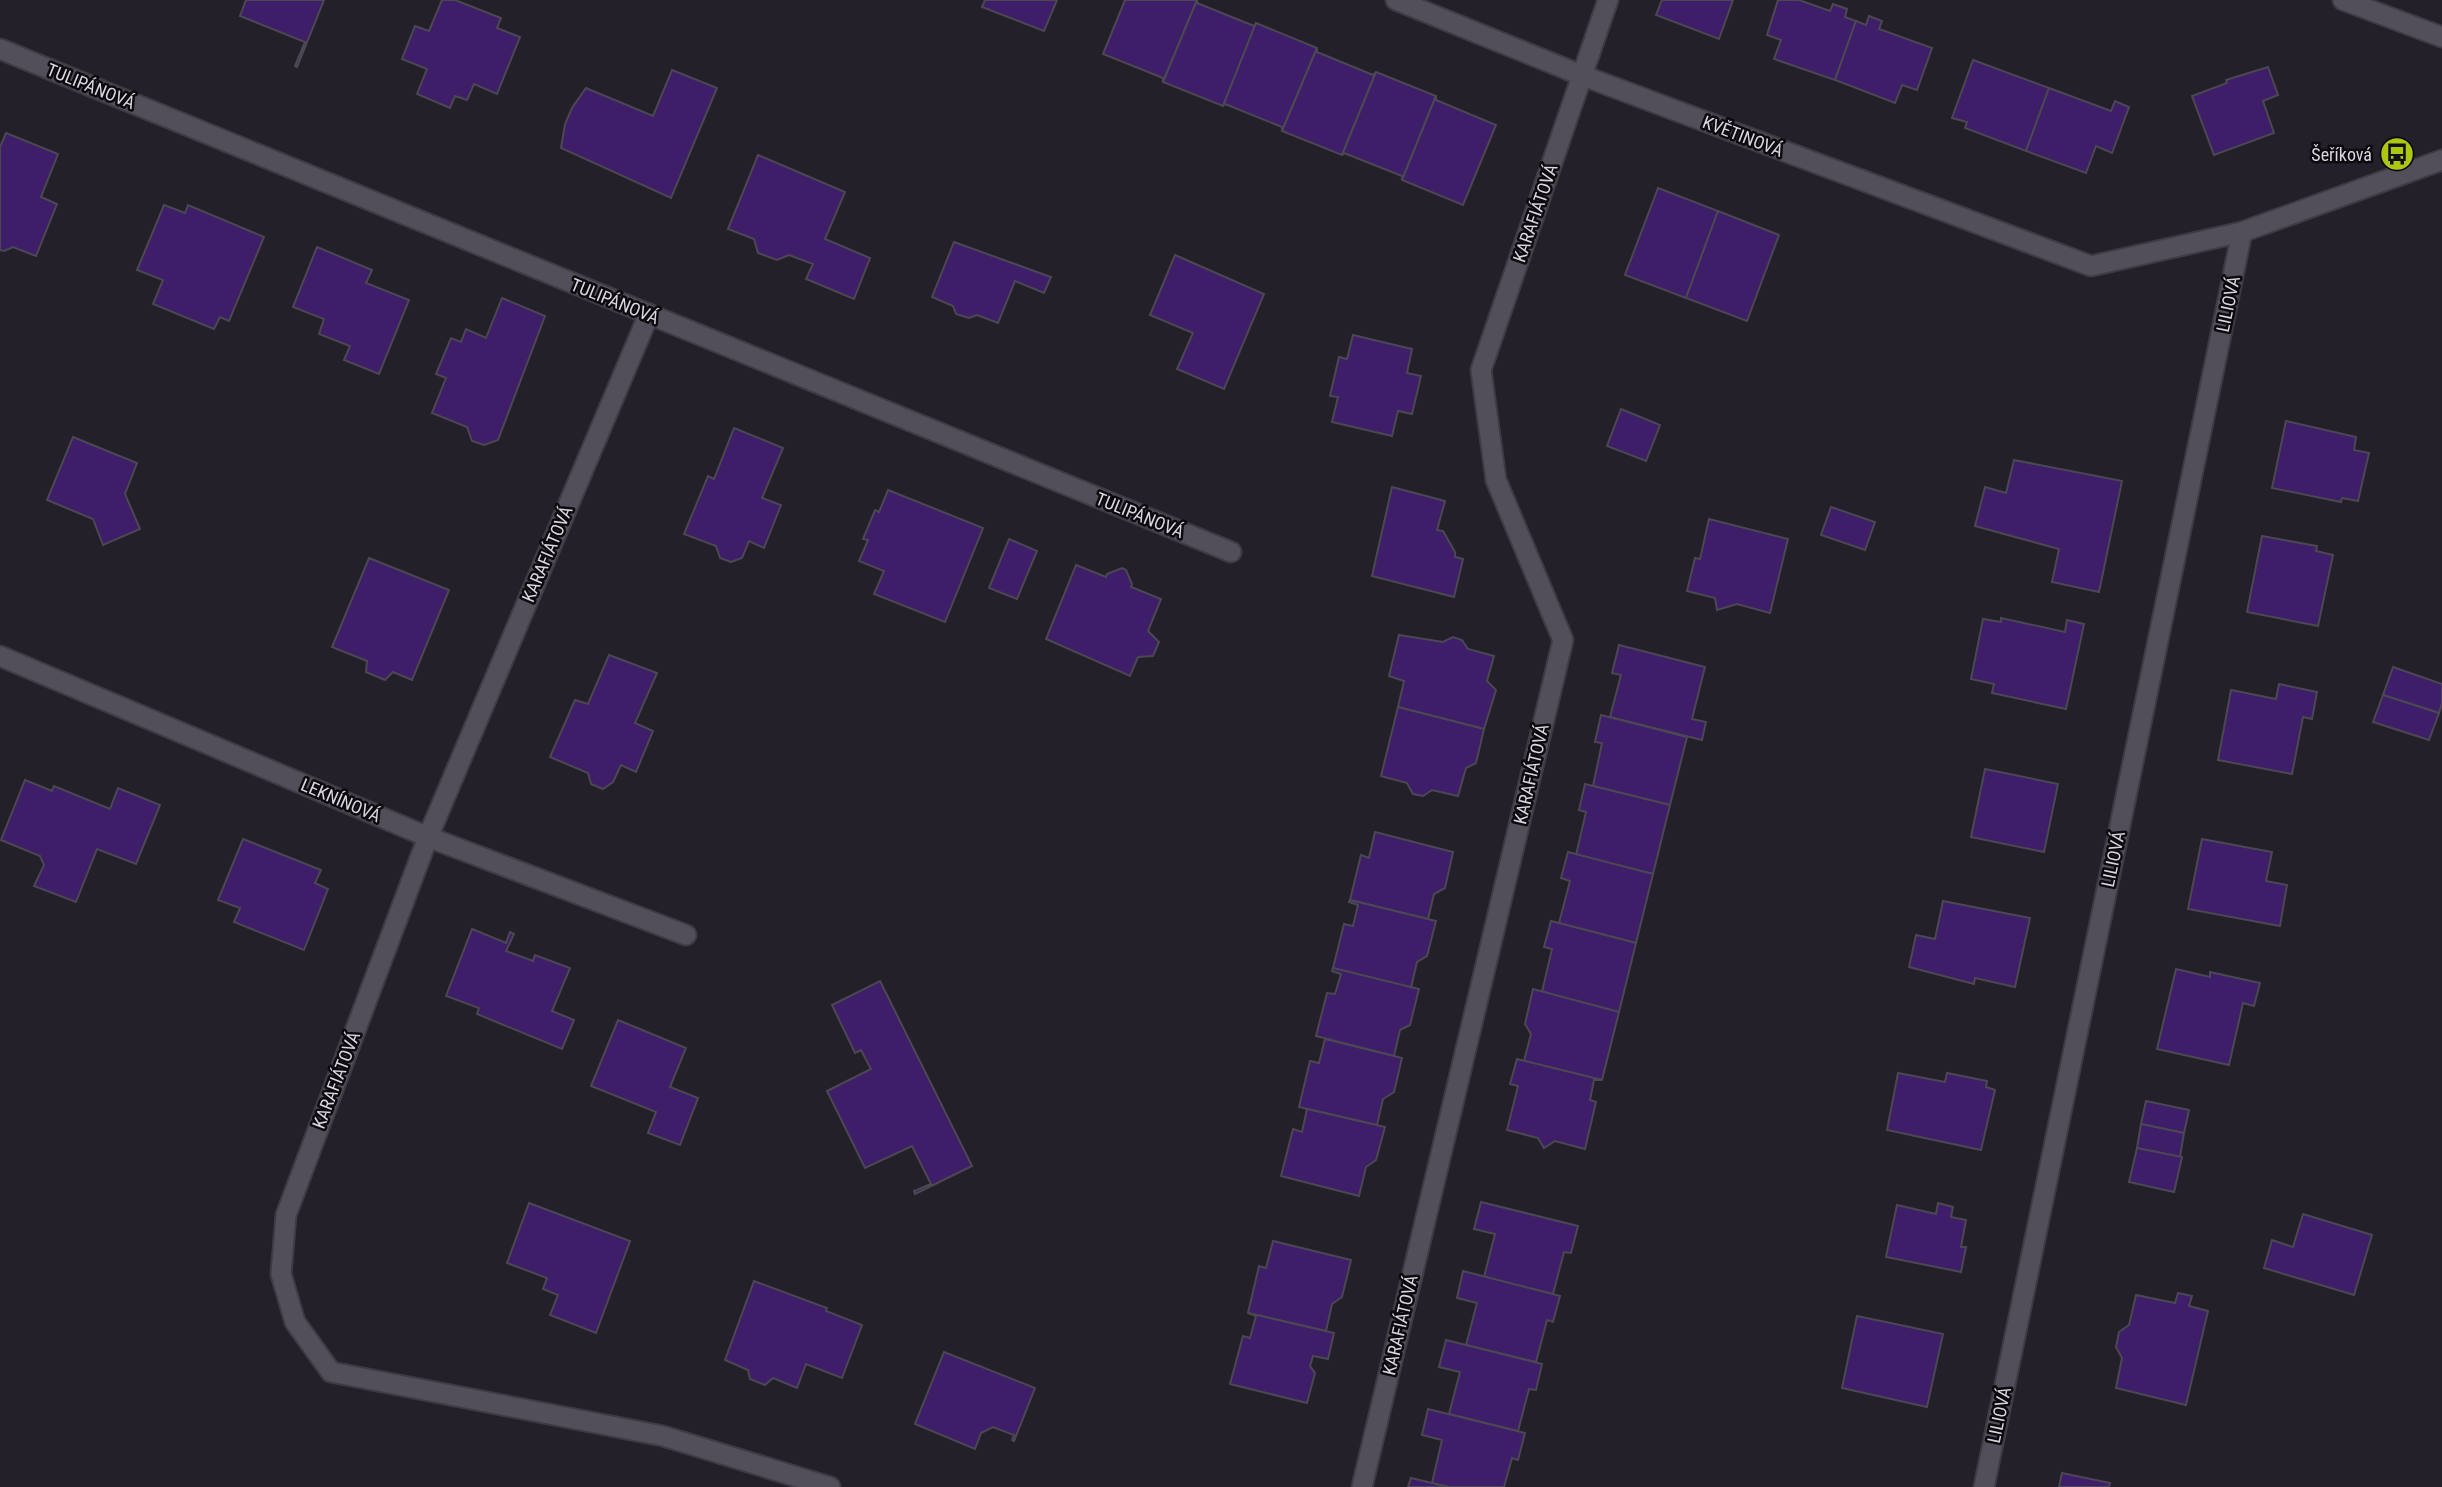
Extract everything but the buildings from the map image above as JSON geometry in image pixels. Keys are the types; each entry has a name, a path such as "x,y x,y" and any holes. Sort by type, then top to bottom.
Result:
{"street":[{"name":"KVĚTINOVÁ","path":"1396,0 1581,75 2091,266 2242,232"},
{"name":"KARAFIÁTOVÁ","path":"1362,1487 1563,640 1496,480 1481,370 1608,0"},
{"path":"2343,0 2442,37"},
{"name":"TULIPÁNOVÁ","path":"0,49 1231,552"},
{"path":"2242,232 2442,160"},
{"name":"LILIOVÁ","path":"1984,1487 2242,232"},
{"name":"KARAFIÁTOVÁ","path":"649,314 428,837 286,1215 281,1273 295,1322 331,1372 663,1436 830,1487"},
{"name":"LEKNÍNOVÁ","path":"0,656 428,837 686,936"}],"place":[{"name":"Šeříková","path":"2397,154"}]}
